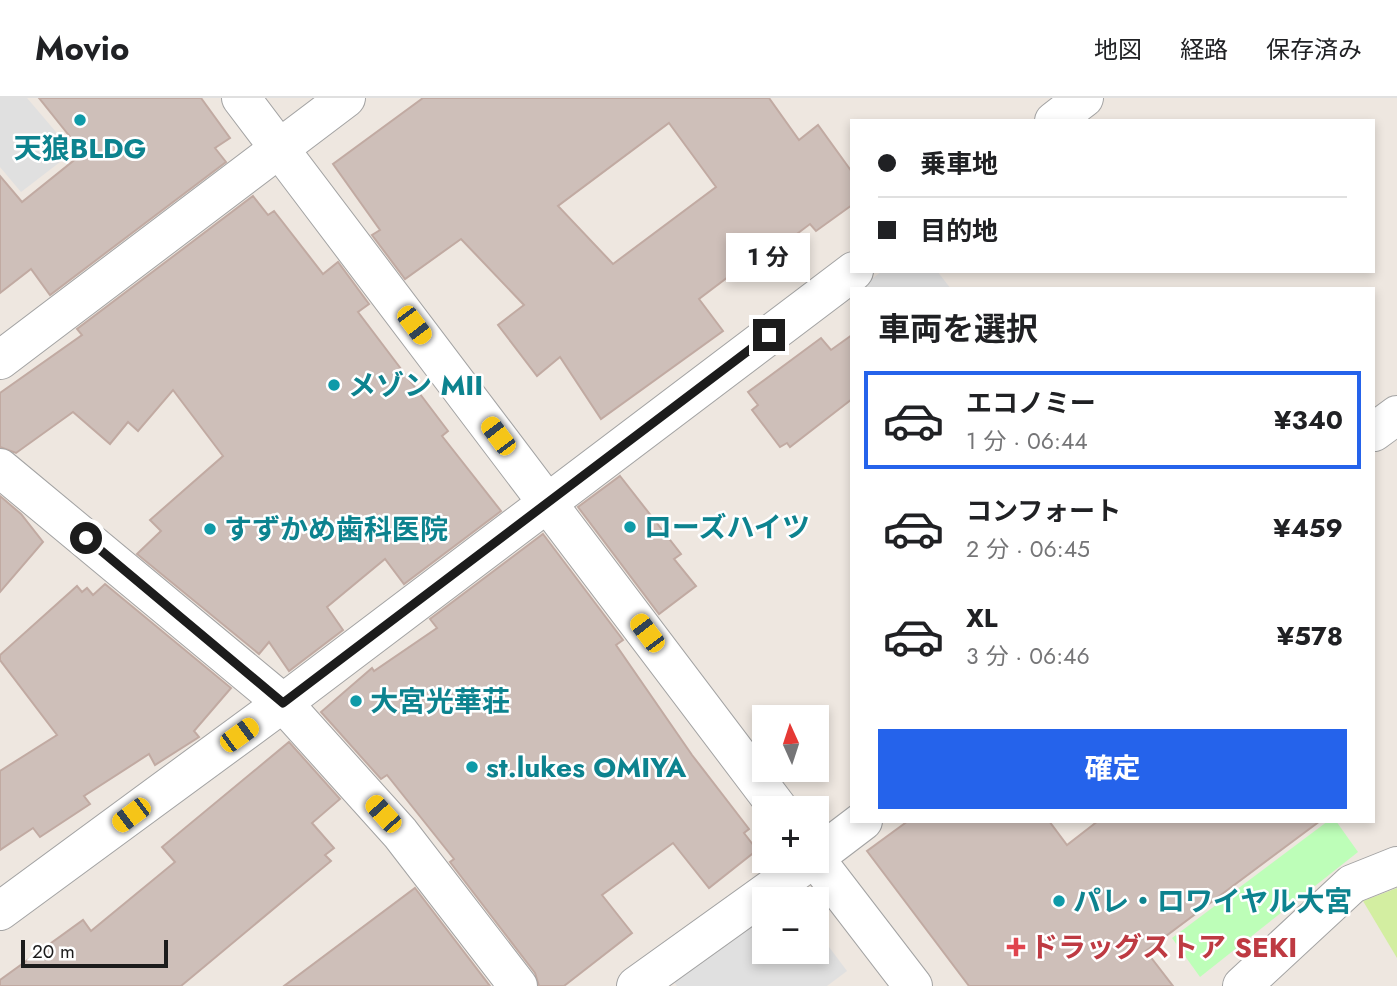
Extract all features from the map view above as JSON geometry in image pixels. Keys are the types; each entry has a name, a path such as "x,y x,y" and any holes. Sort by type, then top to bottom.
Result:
{"street":[{"path":"241,98 769,796"},
{"path":"0,360 346,98"},
{"path":"1057,119 1084,98"},
{"path":"0,911 283,703 851,273"},
{"path":"1375,431 1397,415"},
{"path":"0,468 283,703 400,833 518,986"},
{"path":"829,847 860,823"},
{"path":"1242,986 1352,884 1397,866"},
{"path":"636,986 793,873"},
{"path":"826,873 913,986"}],"green space":[{"path":"1325,823 1337,823 1358,852 1200,977 1172,938"},
{"path":"1397,888 1397,958 1363,901"}],"shaded area":[{"path":"0,98 27,98 73,152 21,192 0,167"},
{"path":"879,273 939,273 949,287 862,287"},
{"path":"752,921 752,964 829,964 829,947 847,971 827,986 677,986 672,979"}],"building":[{"path":"39,98 201,98 230,138 215,148 226,162 50,295 31,269 0,293 0,176 22,202 83,153"},
{"path":"423,98 769,98 799,140 818,125 850,169 850,206 816,231 810,224 765,258 761,252 699,299 723,331 601,419 560,357 537,376 498,325 524,305 461,239 405,279 372,235 380,230 333,164","holes":["669,123 716,187 613,264 558,206"]},
{"path":"253,196 268,215 274,211 323,274 338,262 369,304 358,312 448,431 442,436 501,511 404,584 385,559 327,607 343,630 289,671 269,642 259,654 137,554 161,531 150,520 223,456 173,390 138,431 128,422 110,444 73,412 16,453 0,447 0,393 82,335 77,329"},
{"path":"850,336 850,401 790,447 787,443 780,447 752,410 758,405 748,392 821,338 831,350"},
{"name":"ローズハイツ","path":"620,476 681,554 674,559 696,586 659,614 578,507"},
{"path":"0,496 21,514 43,542 0,592"},
{"path":"543,534 623,640 616,645 692,755 749,829 744,833 752,843 752,854 709,888 673,843 602,895 632,933 564,986 539,986 535,973 450,862 454,859 387,775 381,779 321,712 372,668 374,671 437,628 430,619"},
{"path":"105,584 231,688 194,731 199,737 155,765 149,754 84,796 90,804 40,837 33,828 0,850 0,771 57,735 0,660 0,655 77,586 82,592 87,588 93,595"},
{"path":"289,742 340,799 312,823 334,848 325,855 331,861 181,986 0,986 0,980 83,920 91,931 175,862 162,847"},
{"name":"パレ・ロワイヤル大宮","path":"905,823 1050,823 1067,845 1095,823 1317,823 1146,951 1173,986 969,986 867,851"},
{"path":"415,888 490,986 284,986"}],"place":[{"name":"天狼BLDG","path":"80,120"},
{"name":"メゾン MII","path":"334,385"},
{"name":"ローズハイツ","path":"630,527"},
{"name":"すずかめ歯科医院","path":"210,529"},
{"name":"大宮光華荘","path":"356,701"},
{"name":"st.lukes OMIYA","path":"472,767"},
{"name":"パレ・ロワイヤル大宮","path":"1059,901"},
{"name":"ドラッグストア SEKI","path":"1016,947"}],"route":[{"path":"86,538 283,703 769,335"}]}
